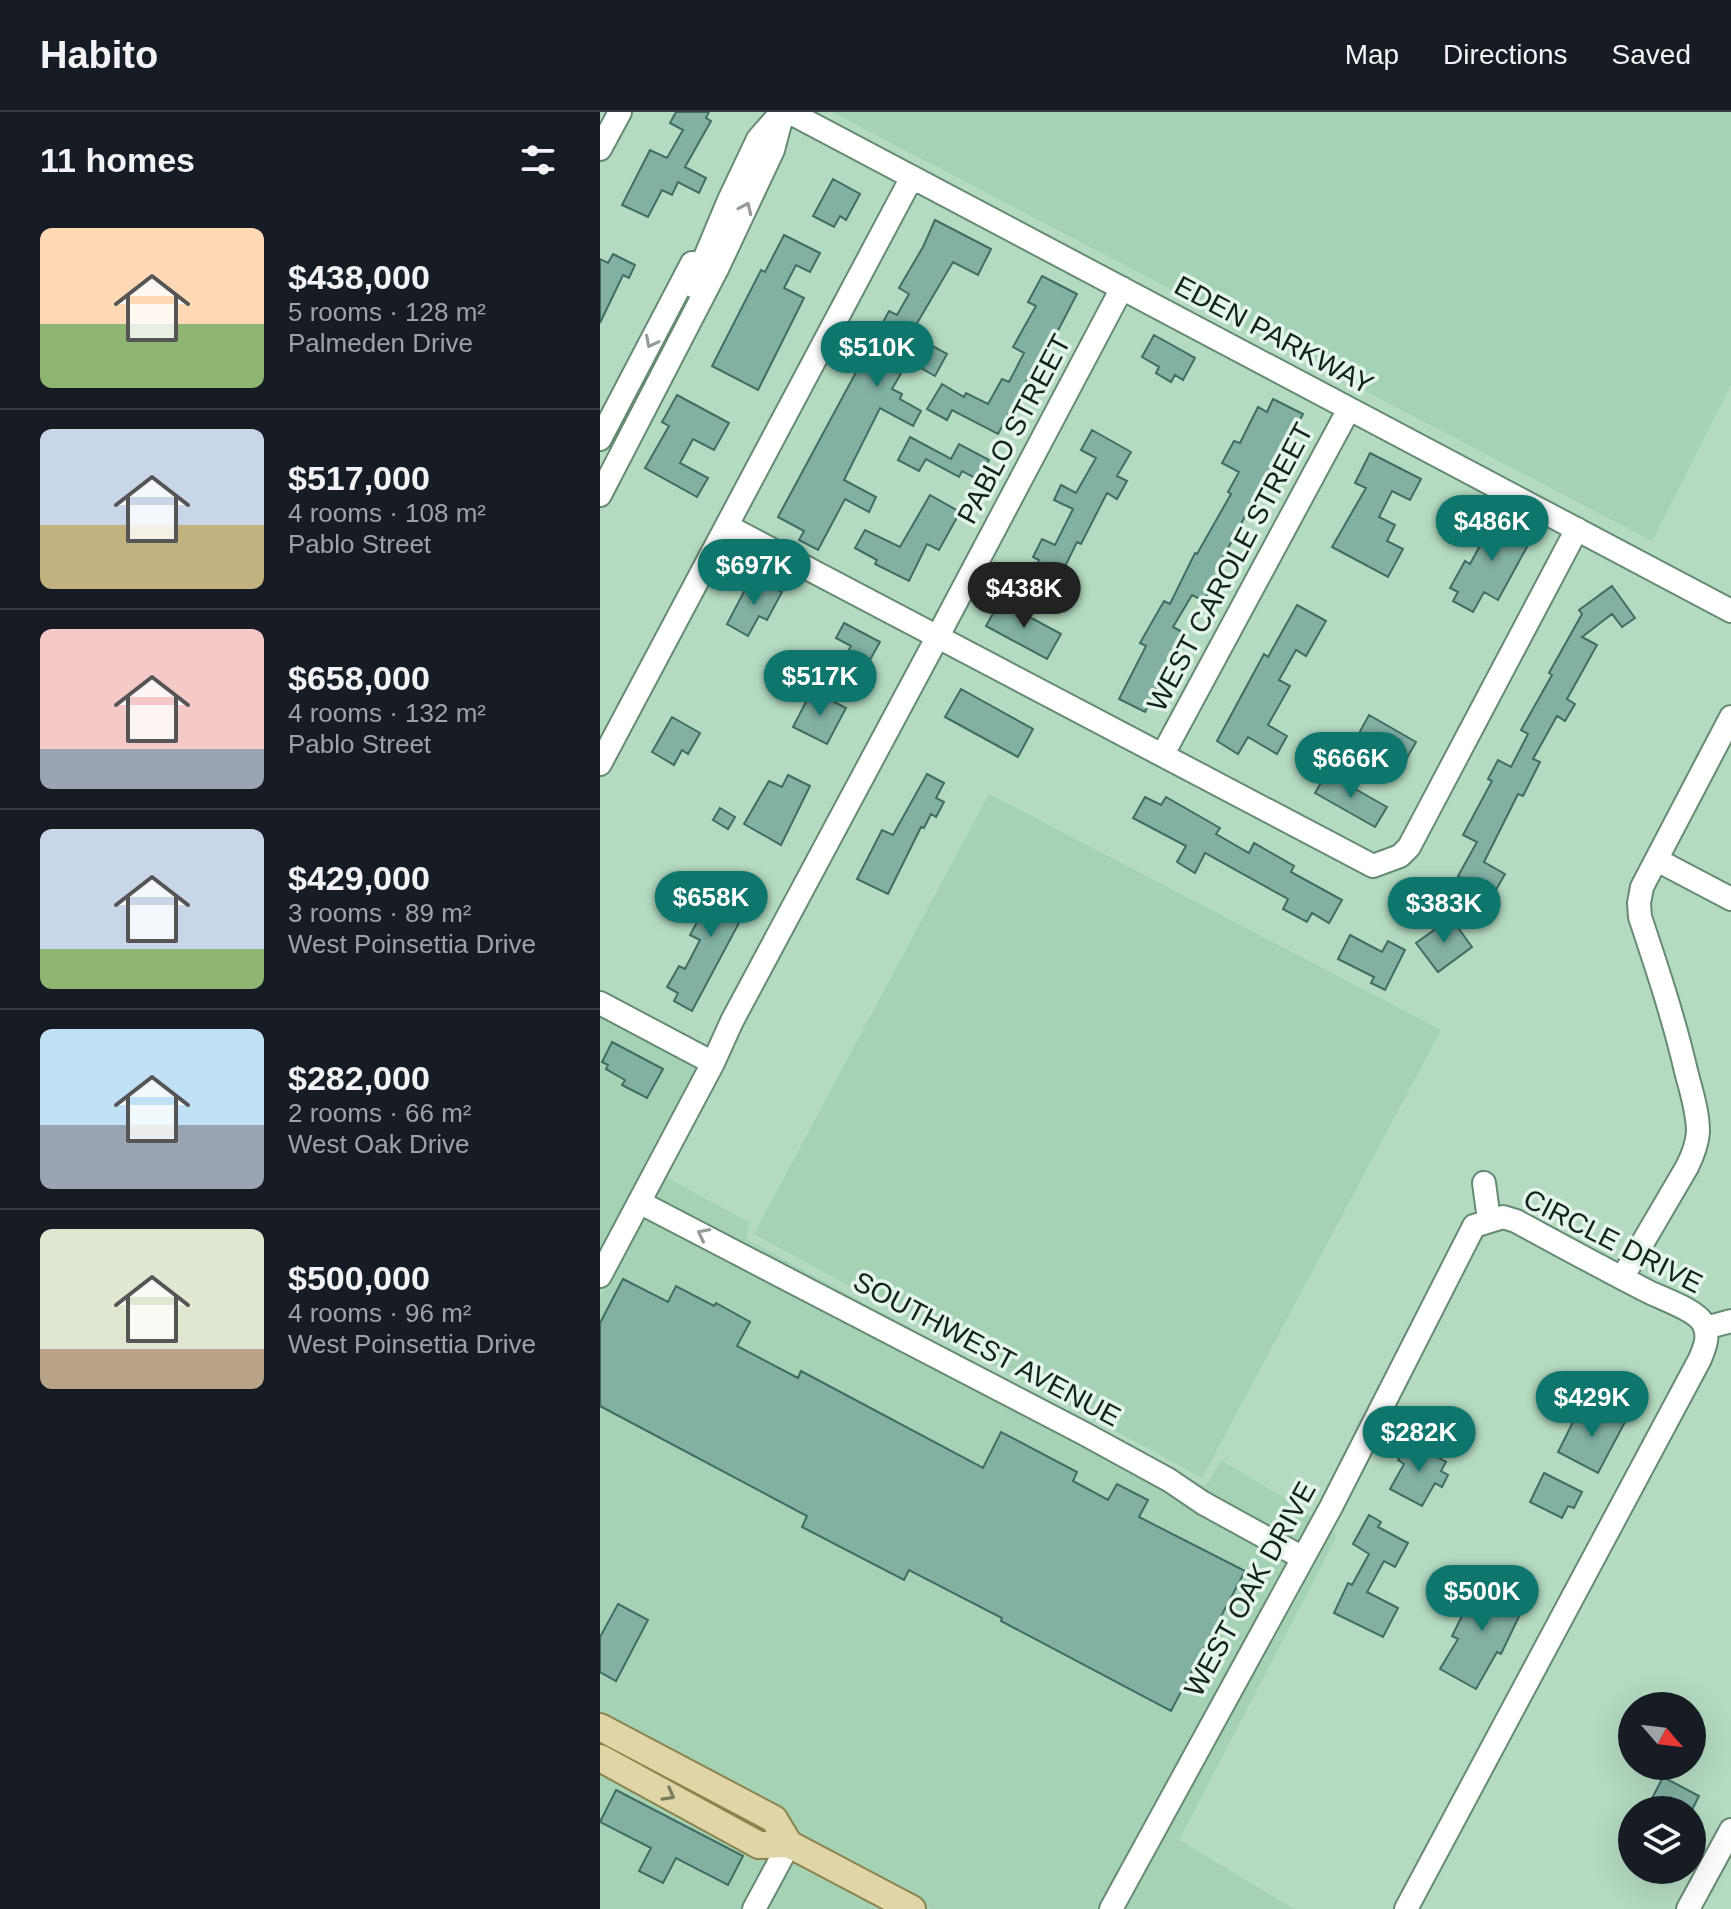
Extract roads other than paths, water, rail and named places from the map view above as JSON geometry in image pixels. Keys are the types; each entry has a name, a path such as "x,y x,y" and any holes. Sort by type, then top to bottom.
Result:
{"main road":[{"path":"603,1735 774,1819 789,1844"},
{"path":"600,1758 759,1845 789,1844 912,1909"}],"street":[{"path":"600,149 620,112"},
{"path":"660,377 729,200 758,139 784,112"},
{"path":"600,495 717,269 773,150 784,112"},
{"name":"EDEN PARKWAY","path":"784,112 1731,611"},
{"path":"600,764 912,177"},
{"path":"600,439 699,250 729,200"},
{"name":"PABLO STREET","path":"600,1276 713,1063 732,1021 1122,288"},
{"name":"WEST CAROLE STREET","path":"1163,754 1349,409"},
{"path":"727,526 1373,866 1400,856 1409,847 1577,529"},
{"path":"1622,1278 1687,1167 1698,1134 1697,1116 1679,1041 1640,917 1642,887 1731,717"},
{"path":"1657,860 1731,899"},
{"path":"600,1003 713,1063"},
{"path":"1484,1183 1489,1220"},
{"name":"SOUTHWEST AVENUE","path":"639,1202 1169,1480 1203,1503 1303,1558"},
{"name":"CIRCLE DRIVE","path":"1489,1220 1503,1217 1516,1221 1690,1312 1701,1319 1705,1328"},
{"name":"WEST OAK DRIVE","path":"1111,1909 1331,1507 1463,1245 1474,1226 1489,1220"},
{"path":"1406,1909 1700,1359 1706,1343 1705,1328 1731,1321"},
{"path":"1688,1909 1731,1830"},
{"path":"754,1909 789,1844"}]}
